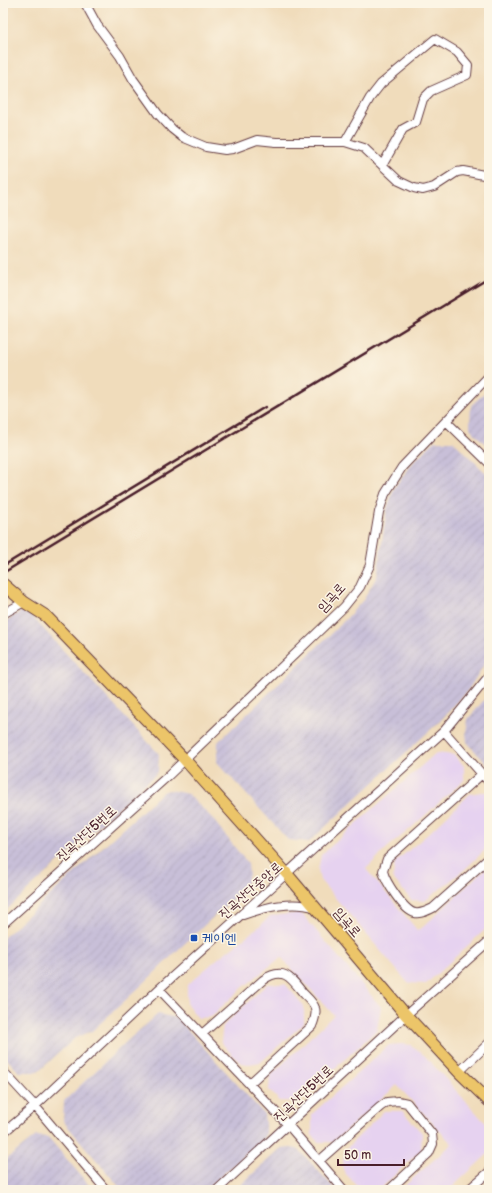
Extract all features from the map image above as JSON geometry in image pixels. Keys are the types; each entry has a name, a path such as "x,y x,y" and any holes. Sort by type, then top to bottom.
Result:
{"main road":[{"name":"임곡로","path":"3,584 24,602 46,616 185,760 288,874 406,1015 459,1072 489,1101"}],"street":[{"path":"85,3 97,26 120,56 145,98 172,129 182,137 206,148 225,150 234,149 257,140 276,142 345,142 364,148 383,164 399,181 414,188 424,190 434,187 457,172 463,171 489,176"},
{"path":"345,142 370,98 381,84 435,39 457,52 468,65 467,75 431,91 423,99 416,122 403,130 383,164"},
{"name":"임곡로","path":"185,760 344,607 360,587 370,565 379,512 385,494 402,467 489,376"},
{"path":"446,421 489,463"},
{"path":"3,614 24,602"},
{"name":"진곡산단중앙로","path":"3,1133 36,1106 159,989 239,916 288,874 444,731 489,676"},
{"path":"444,731 489,782"},
{"name":"진곡산단5번로","path":"3,924 185,760"},
{"path":"482,774 387,859 383,871 387,882 409,910 420,913 426,912 433,908 489,858"},
{"path":"239,916 276,905 303,906 317,909"},
{"path":"406,1015 489,941"},
{"path":"202,1034 270,975 281,974 290,976 315,1007 314,1022 312,1026 248,1084"},
{"path":"159,989 288,1125 344,1190"},
{"name":"진곡산단5번로","path":"217,1190 406,1015"},
{"path":"459,1072 489,1042"},
{"path":"3,1070 36,1106 106,1190"},
{"path":"319,1161 380,1106 387,1102 393,1101 407,1103 432,1134 433,1144 429,1153 389,1190"},
{"path":"468,1190 489,1172"}],"shaded area":[{"path":"489,388 489,447 470,428 470,422 471,406"},
{"path":"435,441 453,441 489,476 489,657 468,690 441,720 309,842 288,840 217,762 218,742 345,620 364,599 377,576 387,509 394,488 415,460"},
{"path":"25,609 159,754 158,772 3,913 3,623"},
{"path":"489,694 489,767 467,742 466,733 468,719"},
{"path":"436,753 454,755 464,766 464,780 388,847 366,869 417,930 423,927 489,865 489,926 426,984 408,983 320,880 318,870 321,855"},
{"path":"169,790 188,794 211,817 248,864 249,874 246,885 92,1031 75,1038 38,1072 19,1072 3,1055 3,938 163,792"},
{"path":"488,792 489,794 489,846 465,869 425,901 411,900 393,878 395,862 428,834 470,794"},
{"path":"302,914 381,1007 377,1030 299,1101 280,1101 269,1090 270,1076 334,1015 281,957 241,989 211,1017 198,1018 187,1004 187,985 270,916"},
{"path":"267,984 285,984 304,1006 304,1023 261,1062 249,1064 242,1063 235,1058 221,1042 223,1026"},
{"path":"158,1014 177,1018 264,1114 266,1133 262,1140 205,1190 122,1190 63,1121 64,1101 128,1040"},
{"path":"389,1045 411,1045 425,1056 489,1127 489,1153 449,1190 400,1190 452,1144 397,1085 333,1142 318,1142 312,1135 312,1114"},
{"path":"384,1111 402,1111 422,1133 421,1150 379,1190 359,1188 345,1173 342,1167 345,1150"},
{"path":"36,1136 48,1137 93,1190 3,1190 3,1162"},
{"path":"291,1148 300,1151 336,1190 235,1190 280,1149"}],"railway":[{"path":"3,573 489,278"},
{"path":"3,566 265,407"}],"place":[{"name":"케이엔","path":"194,938"}]}
